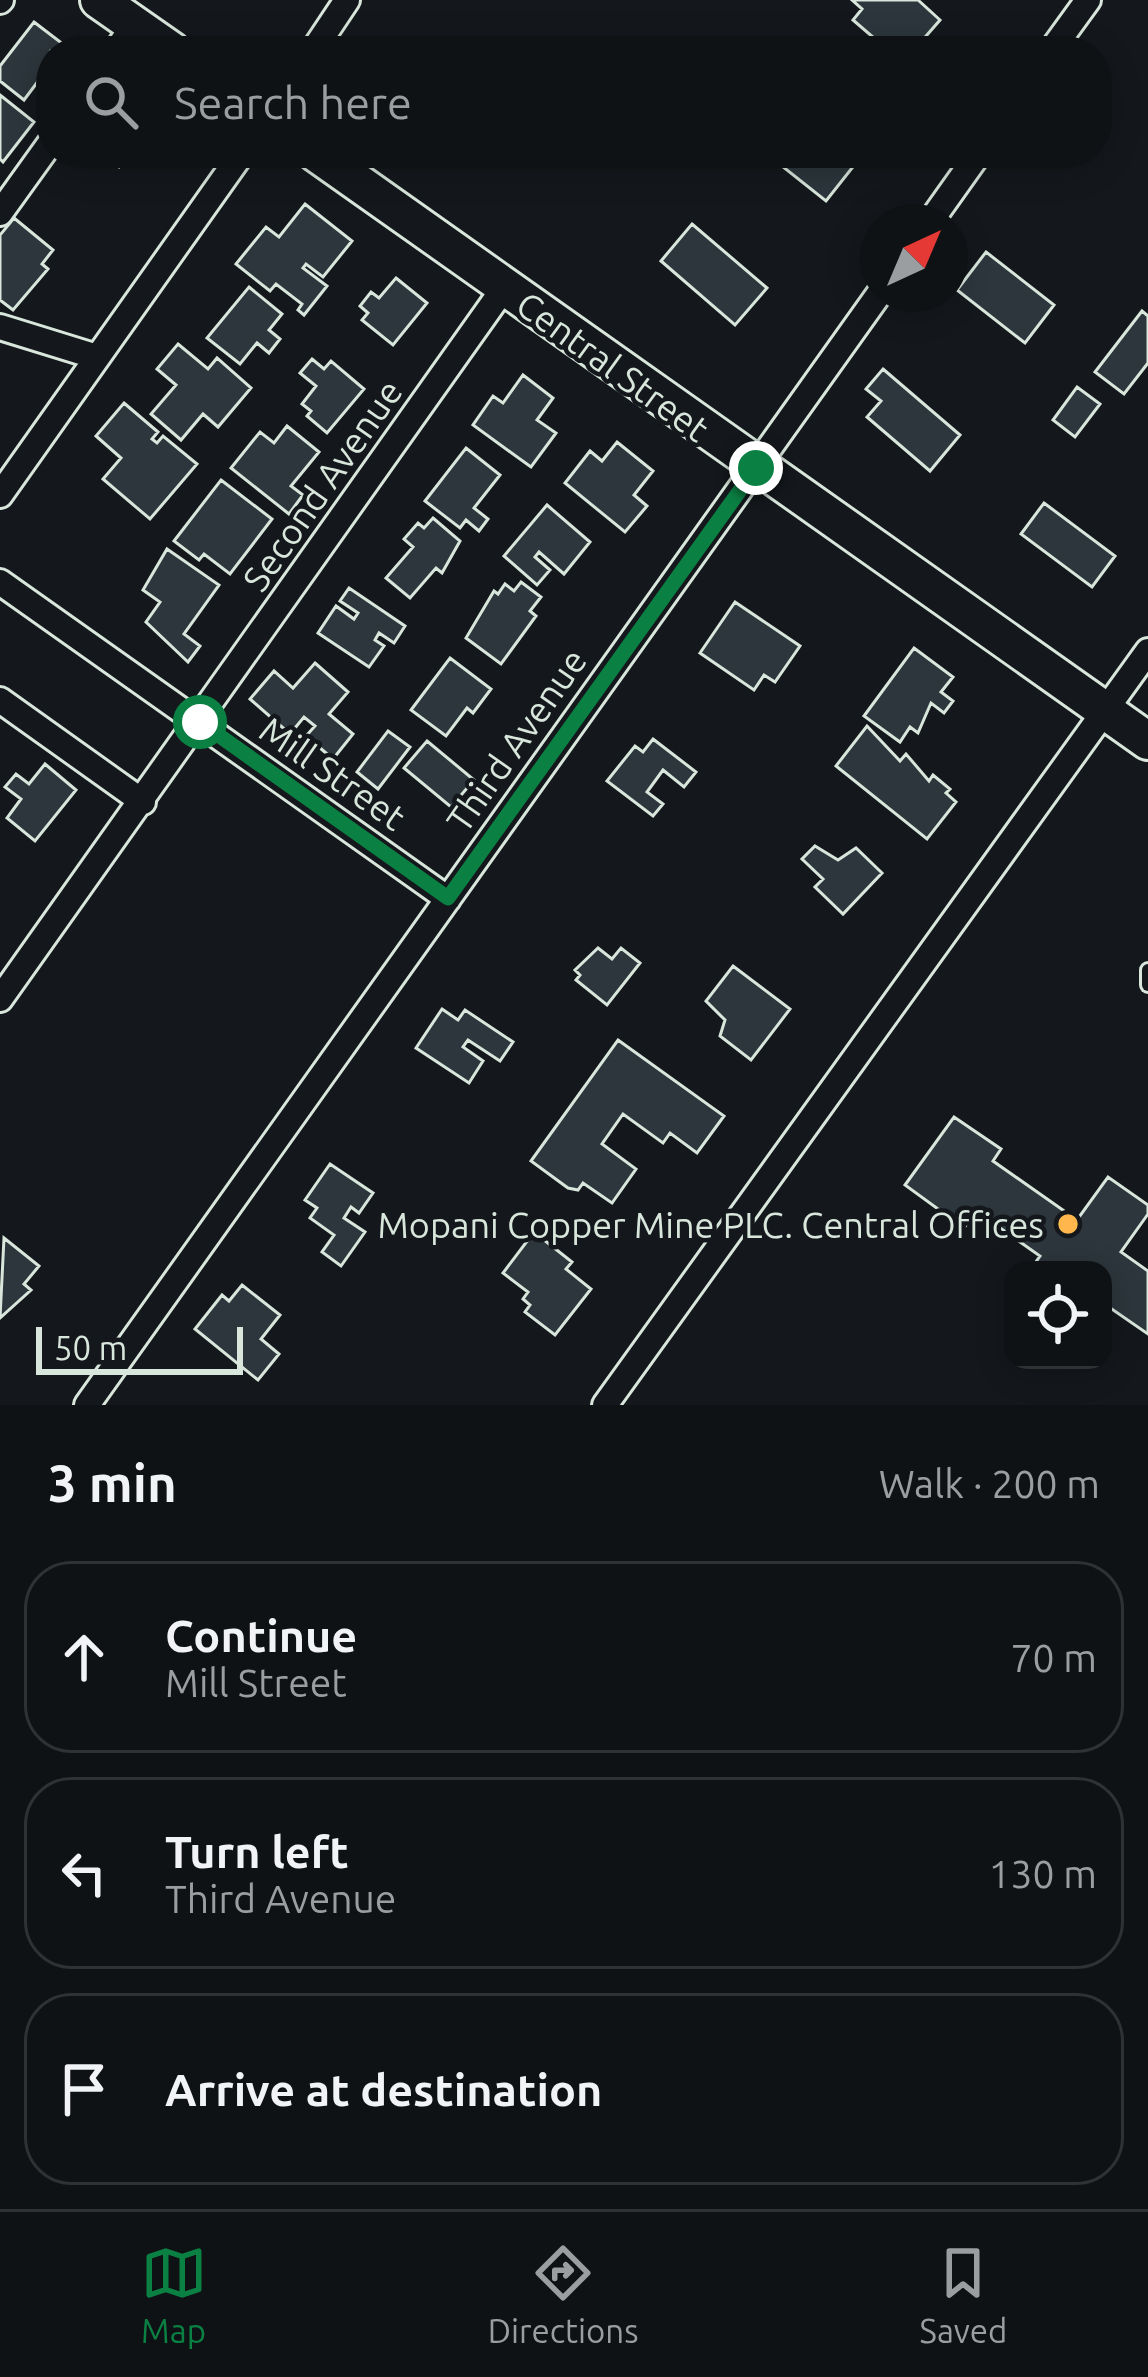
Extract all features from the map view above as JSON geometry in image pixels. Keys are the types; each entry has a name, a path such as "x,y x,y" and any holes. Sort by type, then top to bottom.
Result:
{"main road":[{"path":"99,0 124,36"},
{"name":"Central Street","path":"337,168 1148,741"}],"street":[{"path":"323,36 347,0"},
{"path":"1063,36 1088,0"},
{"path":"0,214 36,163"},
{"path":"0,495 231,168"},
{"path":"943,204 968,168"},
{"name":"Second Avenue","path":"0,999 504,288"},
{"name":"Third Avenue","path":"87,1405 866,312"},
{"path":"0,327 97,357"},
{"name":"Mill Street","path":"0,582 448,898"},
{"path":"605,1405 1148,651"},
{"path":"0,700 142,802"}],"lane":[{"path":"1148,970 1148,985"}],"building":[{"path":"852,0 918,0 940,20 926,36 872,36 853,20 862,9"},
{"path":"34,22 52,36 36,36 36,84 24,100 0,81 0,66"},
{"path":"0,95 34,122 3,162 0,159"},
{"path":"784,168 852,168 826,201"},
{"path":"305,204 352,241 323,277 306,264 303,268 327,286 304,315 298,310 302,304 276,284 270,291 236,264 266,227 279,237"},
{"path":"14,218 53,250 42,264 48,269 13,310 0,300 0,235"},
{"path":"692,224 767,288 735,325 661,261"},
{"path":"986,252 1054,305 1025,343 968,299 968,276"},
{"path":"396,278 427,303 393,345 362,320 368,313 360,306 371,292 379,298"},
{"path":"249,287 282,314 269,330 280,339 269,353 257,343 240,364 207,338"},
{"path":"1142,311 1148,316 1148,363 1124,394 1095,372"},
{"path":"178,344 208,369 217,358 251,388 218,427 203,414 181,440 151,414 176,385 157,369"},
{"path":"312,359 324,369 331,361 364,389 327,433 307,416 311,411 302,404 316,386 300,373"},
{"path":"883,369 960,435 930,471 867,417 881,401 866,389"},
{"path":"523,375 553,398 537,420 556,433 531,467 473,425 493,396 503,403"},
{"path":"1077,387 1100,404 1075,437 1053,420"},
{"path":"124,403 158,432 152,439 157,443 163,436 197,464 150,519 103,479 121,458 96,436"},
{"path":"287,426 319,452 291,486 303,495 289,514 231,468 260,432 274,443"},
{"path":"617,442 653,471 634,495 647,506 625,532 565,483 590,451 602,461"},
{"path":"466,448 500,475 474,508 488,519 479,531 466,520 460,528 425,501"},
{"path":"221,480 272,519 230,574 204,554 199,560 174,541"},
{"path":"1044,503 1115,556 1092,587 1021,534"},
{"path":"547,505 590,542 564,574 539,552 535,557 550,570 537,585 504,556"},
{"path":"433,518 460,541 442,573 436,568 410,598 386,578 413,547 404,539 418,523 424,528"},
{"path":"167,549 219,585 184,634 200,646 188,662 146,622 160,602 143,590"},
{"path":"521,582 541,597 530,611 536,616 501,664 466,638 494,591 498,594 505,584 514,591"},
{"path":"349,588 405,626 394,643 379,633 375,640 384,646 369,667 318,633 336,606 354,619 358,613 340,601"},
{"path":"735,602 800,646 775,682 764,675 754,690 700,653"},
{"path":"914,648 953,677 941,692 953,701 944,713 931,703 918,733 910,727 900,742 864,716"},
{"path":"450,658 491,689 473,713 467,708 446,736 411,710"},
{"path":"315,663 348,692 329,714 353,734 333,759 306,736 315,726 304,717 290,734 250,699 274,671 293,688"},
{"path":"867,726 900,761 906,754 929,781 933,775 950,789 946,793 956,802 927,839 836,766"},
{"path":"388,731 410,747 378,789 357,772"},
{"path":"653,739 696,772 684,787 663,770 647,792 663,804 653,816 607,781 635,746 643,752"},
{"path":"427,741 474,780 451,807 404,768"},
{"path":"45,764 76,790 35,841 7,818 21,799 5,787 16,774 29,784"},
{"path":"815,846 838,860 856,848 882,873 843,914 815,887 823,879 802,859"},
{"path":"598,948 612,959 621,948 640,963 607,1005 576,980 580,975 575,970"},
{"path":"733,966 790,1009 751,1060 720,1036 725,1020 706,1001"},
{"path":"442,1009 458,1020 465,1010 513,1042 500,1061 468,1040 463,1047 483,1061 469,1083 416,1048"},
{"path":"618,1040 724,1116 697,1153 670,1133 663,1143 623,1114 602,1144 636,1169 612,1203 583,1183 578,1190 568,1188 531,1161"},
{"name":"Mopani Copper Mine PLC. Central Offices","path":"954,1117 1001,1149 993,1161 1077,1220 1108,1177 1148,1205 1148,1214 1121,1252 1148,1271 1148,1334 1112,1309 1112,1261 1036,1261 1040,1256 976,1211 964,1228 905,1185"},
{"path":"330,1164 373,1193 359,1213 351,1207 344,1218 365,1232 341,1266 322,1252 334,1235 310,1218 317,1208 305,1200"},
{"path":"534,1232 572,1262 566,1269 591,1289 555,1335 525,1312 530,1305 523,1299 528,1292 503,1273"},
{"path":"4,1238 39,1266 24,1284 31,1290 0,1318"},
{"path":"242,1285 280,1315 261,1339 279,1354 258,1380 195,1329 222,1295 229,1301"}],"place":[{"name":"Mopani Copper Mine PLC. Central Offices","path":"1068,1224"}],"route":[{"path":"200,722 448,898 756,468"}]}
